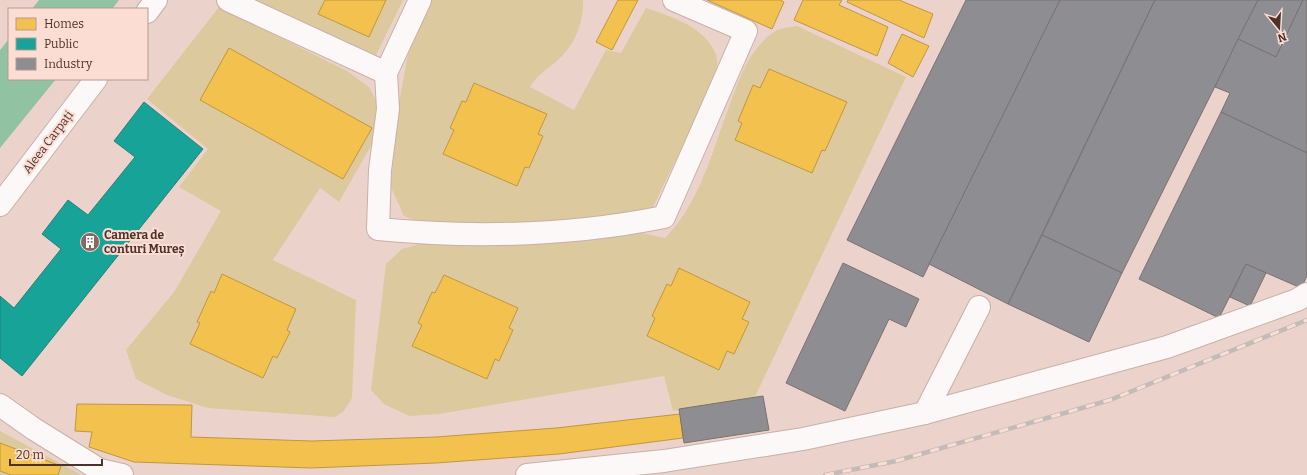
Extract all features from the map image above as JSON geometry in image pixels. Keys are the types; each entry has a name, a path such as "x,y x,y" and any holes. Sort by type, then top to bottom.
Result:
{"street":[{"path":"148,11 156,0"},
{"path":"228,0 386,73"},
{"path":"420,0 386,73 388,109 380,170 378,229 433,234 510,235 626,225 664,218 746,31 674,0"},
{"name":"Aleea Carpați","path":"0,205 95,80"},
{"path":"527,475 664,461 803,439 925,412 1167,347 1297,300 1307,294"},
{"path":"925,412 979,307"},
{"path":"0,405 34,429 100,470 122,475"}],"shaded area":[{"path":"39,0 119,0 113,8 33,8"},
{"path":"254,0 403,0 376,55"},
{"path":"433,0 583,0 582,17 577,34 573,41 563,55 539,76 530,87 574,110 606,50 621,53 646,8 685,23 702,35 716,54 718,73 651,211 554,225 425,224 404,216 389,183 394,129 408,54 418,24"},
{"path":"219,7 347,71 369,87 380,108 376,137 339,202 320,188 273,260 356,300 352,398 344,411 335,417 208,408 167,395 136,379 126,350 174,292 221,211 179,187 208,149 147,99"},
{"path":"797,26 906,77 754,399 673,411 664,376 439,414 409,416 384,404 371,390 386,264 402,249 422,243 474,246 534,243 637,232 665,238 688,209 704,175 746,64 765,39 774,32"},
{"path":"8,40 8,80 55,80 0,148 0,50"},
{"path":"0,431 82,475 0,475"}],"building: Homes":[{"path":"325,0 386,0 369,37 318,14"},
{"path":"618,0 638,0 612,50 596,42"},
{"path":"707,0 780,0 784,2 772,29"},
{"path":"803,0 842,0 839,5 888,27 877,56 794,20"},
{"path":"848,0 899,0 933,14 924,38 847,2"},
{"path":"902,34 929,46 913,77 888,63"},
{"path":"229,48 372,128 343,179 200,100"},
{"path":"769,69 847,102 825,151 822,150 812,173 735,140 742,123 738,121 753,85 760,88"},
{"path":"474,83 547,114 538,134 543,136 529,168 525,167 517,186 443,154 454,130 450,128 462,101 466,102"},
{"path":"679,268 750,302 742,319 749,322 734,354 727,351 719,370 647,336 655,318 652,316 667,284 671,286"},
{"path":"222,274 296,309 287,330 290,332 277,358 273,356 263,378 190,344 200,323 197,322 211,291 214,293"},
{"path":"444,275 518,308 509,328 513,330 499,361 495,359 487,379 412,346 422,325 418,323 432,292 435,293"},
{"path":"77,404 192,405 191,437 312,441 436,437 556,428 680,414 683,438 559,454 436,463 311,468 134,462 89,447 92,432 75,431"},
{"path":"0,443 61,466 58,475 11,475 0,471"}],"building: Public":[{"name":"Camera de conturi Mureș","path":"144,102 203,149 22,376 0,358 0,296 14,308 61,249 42,234 68,200 88,215 135,157 114,141"}],"building: Industry":[{"path":"966,0 1060,0 923,277 847,240"},
{"path":"1060,0 1155,0 1008,304 929,264"},
{"path":"1155,0 1258,0 1122,273 1042,235"},
{"path":"1258,0 1303,0 1276,57 1238,39"},
{"path":"1303,0 1307,0 1307,153 1221,112 1230,93 1215,87 1238,39 1276,57"},
{"path":"1221,112 1307,153 1307,276 1301,288 1246,264 1219,318 1139,279"},
{"path":"1042,235 1122,273 1089,342 1008,304"},
{"path":"843,263 919,299 906,327 889,319 845,411 786,383"},
{"path":"1246,264 1266,273 1250,306 1230,297"},
{"path":"763,396 769,430 684,443 679,409"}],"railway":[{"path":"825,475 896,461 1110,400 1307,320"}],"place":[{"name":"Camera de conturi Mureș","path":"90,242"}]}
